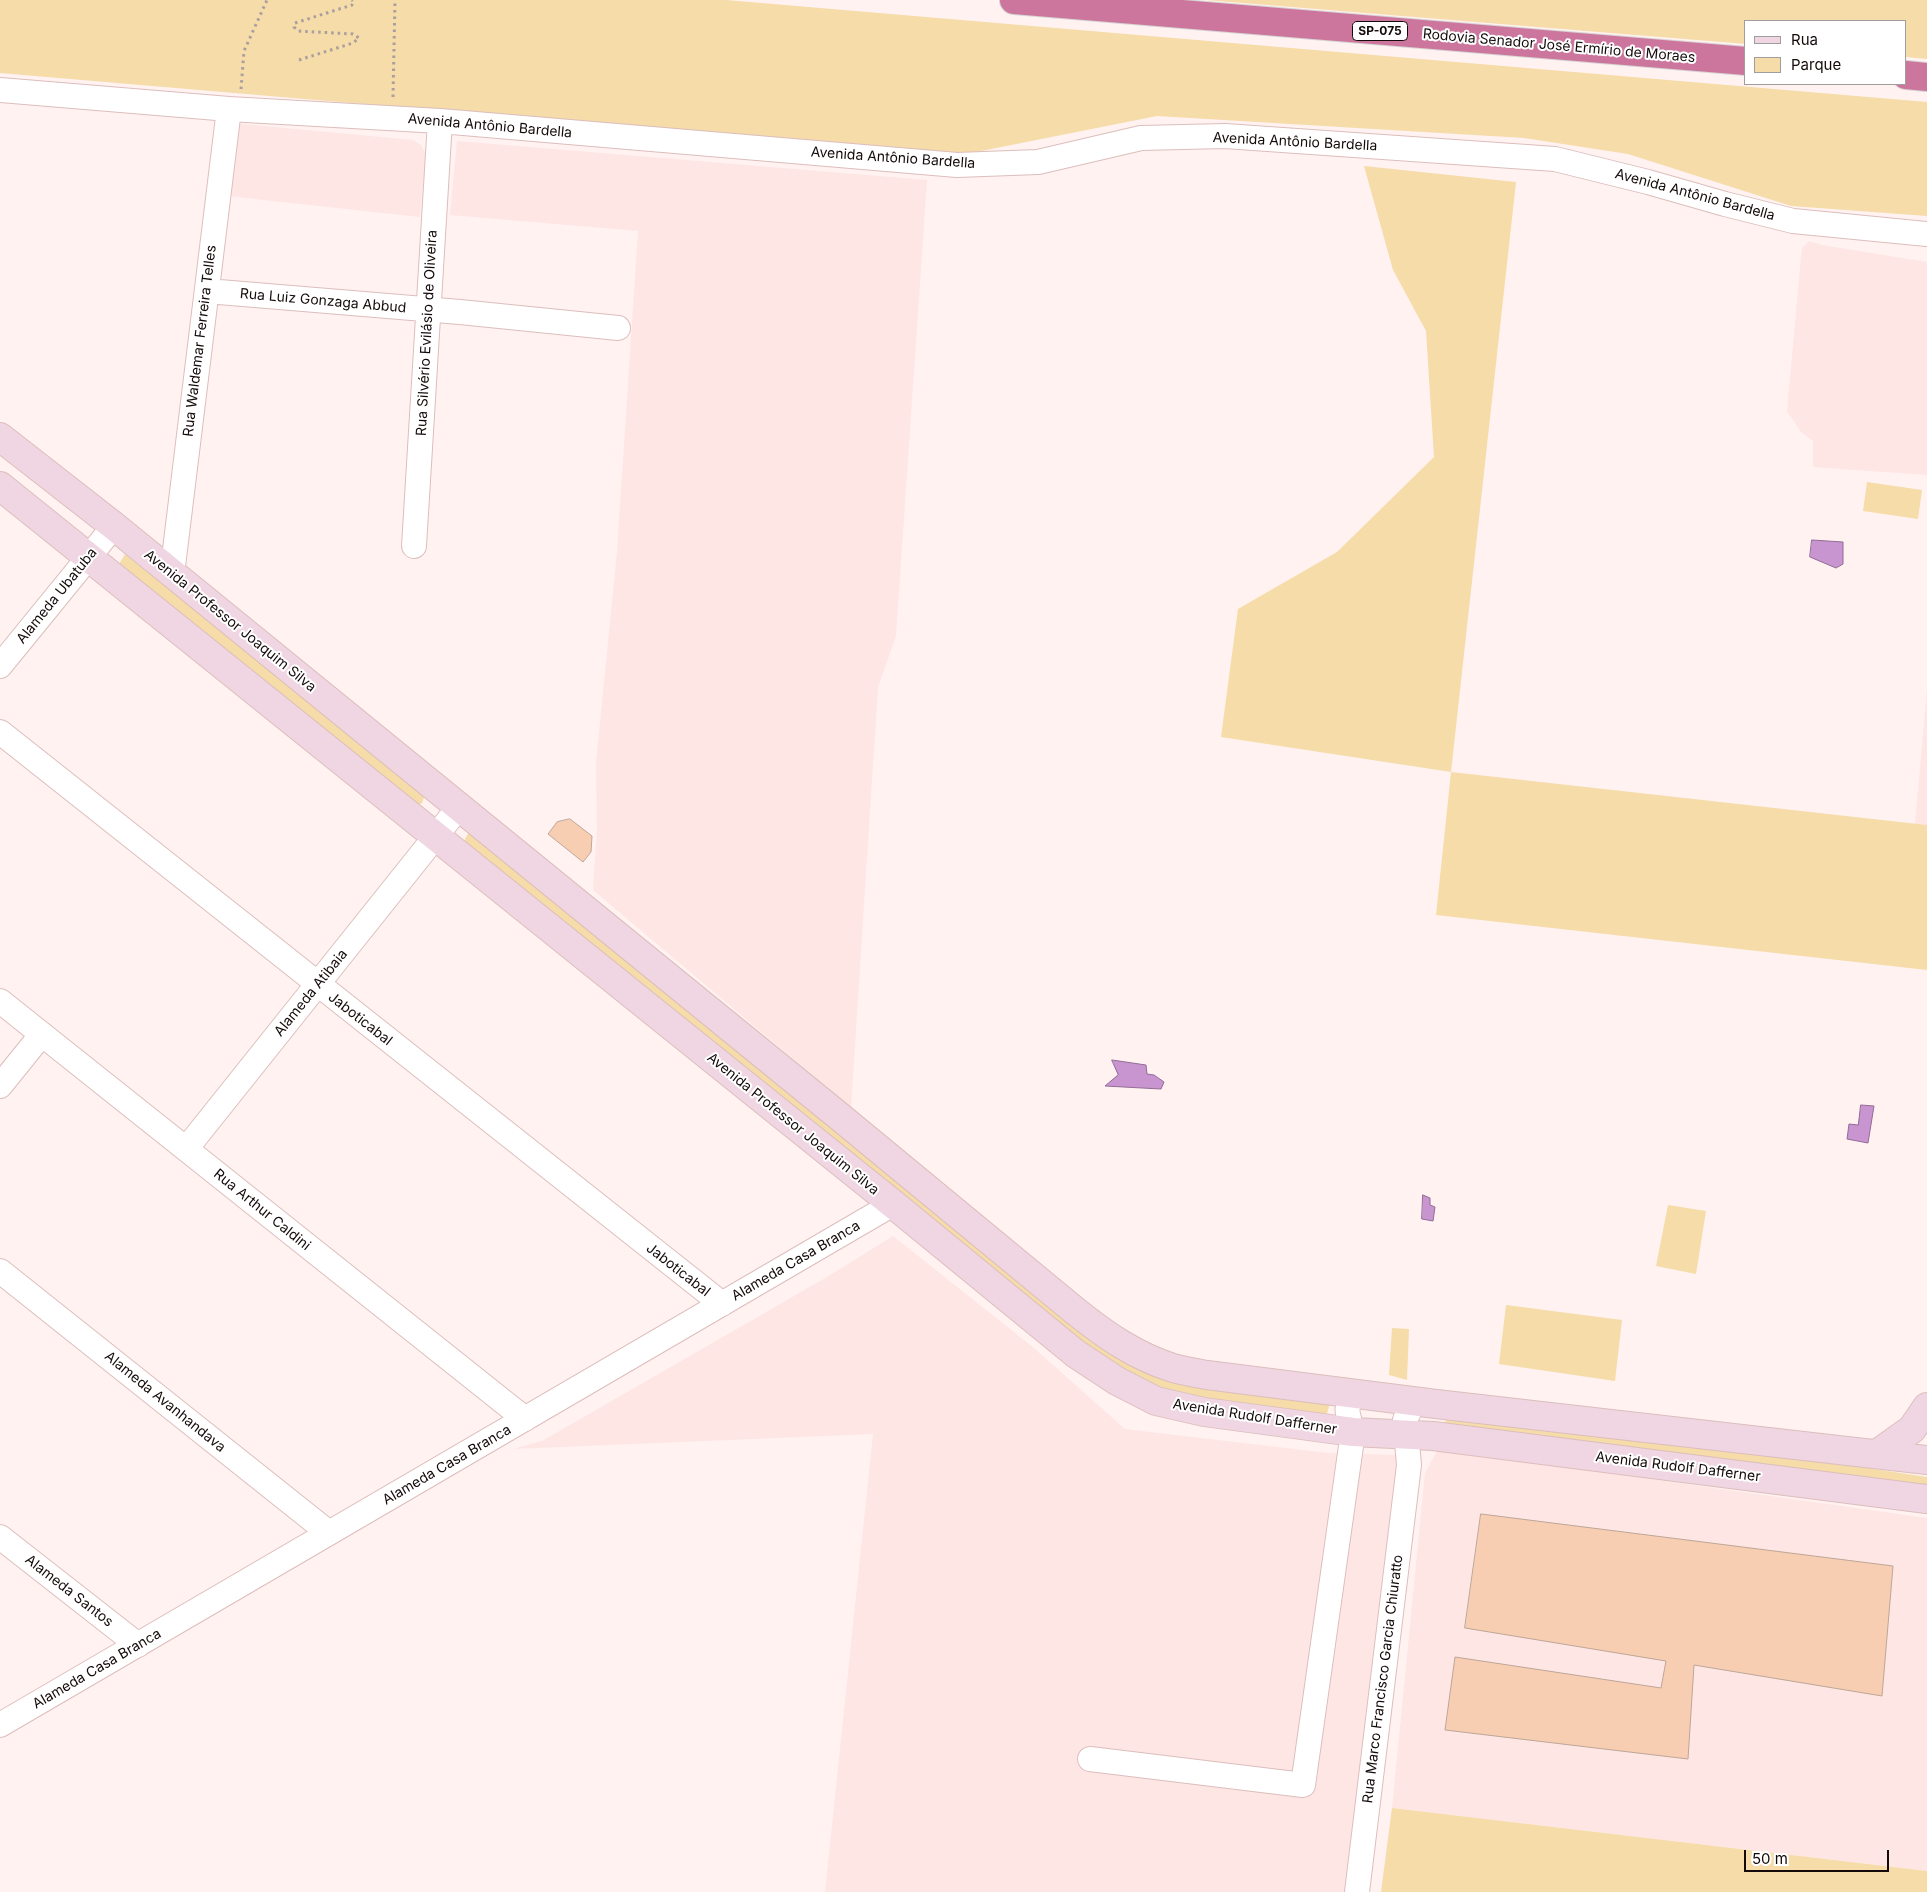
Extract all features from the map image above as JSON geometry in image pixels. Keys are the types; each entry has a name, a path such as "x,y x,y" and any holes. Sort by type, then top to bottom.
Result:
{"highway":[{"name":"Rodovia Senador José Ermírio de Moraes","path":"1014,0 1744,61"},
{"path":"1907,75 1927,77"}],"main road":[{"name":"Avenida Professor Joaquim Silva","path":"0,436 114,526 1097,1328 1133,1352 1174,1368 1207,1375 1357,1394"},
{"name":"Avenida Professor Joaquim Silva","path":"0,486 893,1204 1076,1354 1117,1381 1156,1401"},
{"path":"1357,1394 1927,1460"},
{"name":"Avenida Rudolf Dafferner","path":"1156,1401 1204,1412 1353,1432 1417,1435 1927,1499"},
{"path":"1877,1454 1912,1430 1927,1408"}],"street":[{"name":"Avenida Antônio Bardella","path":"0,90 229,109 440,121 958,165 1038,162 1142,138 1225,136 1545,158 1648,182 1793,221 1927,234"},
{"name":"Rua Waldemar Ferreira Telles","path":"172,574 229,109"},
{"name":"Rua Silvério Evilásio de Oliveira","path":"414,546 440,121"},
{"name":"Rua Luiz Gonzaga Abbud","path":"206,291 428,309 618,328"},
{"name":"Alameda Ubatuba","path":"0,666 114,526"},
{"name":"Jaboticabal","path":"0,732 722,1304"},
{"path":"436,836 459,807"},
{"name":"Alameda Atibaia","path":"186,1149 436,836"},
{"name":"Rua Arthur Caldini","path":"0,1001 525,1419"},
{"path":"0,1086 42,1034"},
{"name":"Alameda Casa Branca","path":"0,1725 893,1204"},
{"name":"Alameda Avanhandava","path":"0,1271 329,1533"},
{"name":"Avenida Rudolf Dafferner","path":"1353,1432 1348,1407 1349,1401 1357,1394"},
{"path":"1417,1435 1425,1402"},
{"path":"1090,1759 1302,1785 1353,1432"},
{"name":"Rua Marco Francisco Garcia Chiuratto","path":"1357,1892 1408,1465 1417,1435"},
{"name":"Alameda Santos","path":"0,1537 138,1644"}],"path":[{"path":"229,109 241,89 244,51 267,0"},
{"path":"299,60 354,43 359,38 353,34 298,31 294,27 295,24 352,5 354,2 352,0"},
{"path":"393,104 395,0"}],"shaded area":[{"path":"242,124 413,140 421,145 426,154 420,217 227,196 236,125"},
{"path":"457,141 927,180 896,636 878,687 851,1108 593,890 597,828 596,763 617,552 638,231 450,215"},
{"path":"1809,241 1822,245 1927,262 1927,475 1813,467 1813,441 1801,432 1787,411 1802,248"},
{"path":"1812,540 1843,542 1843,564 1836,568 1810,557"},
{"path":"1927,689 1927,825 1915,824"},
{"path":"1112,1060 1146,1065 1147,1074 1154,1075 1164,1082 1161,1089 1105,1086 1118,1075"},
{"path":"1861,1105 1874,1106 1868,1143 1847,1139 1849,1124 1858,1125"},
{"path":"1423,1195 1430,1198 1430,1205 1435,1207 1433,1221 1422,1219"},
{"path":"893,1236 1034,1348 1125,1429 1328,1453 1397,1455 1402,1462 1348,1892 825,1892 873,1434 513,1449 542,1441 827,1277"},
{"path":"1438,1449 1927,1518 1927,1871 1392,1808 1425,1473"}],"green space":[{"path":"0,0 726,0 1927,102 1927,216 1791,206 1628,154 1524,138 1157,116 961,155 0,73"},
{"path":"1206,0 1927,0 1927,59 1907,57 1907,20 1744,20 1744,44"},
{"path":"1364,166 1516,182 1451,772 1221,737 1238,609 1337,552 1434,457 1426,331 1393,270"},
{"path":"1867,482 1922,490 1918,519 1863,511"},
{"path":"125,554 420,790 424,797 422,803 416,807 118,566"},
{"path":"1451,772 1927,825 1927,970 1436,915"},
{"path":"469,832 1090,1337 1330,1403 1326,1417 1183,1399 1095,1356 464,847 465,839"},
{"path":"1668,1205 1706,1211 1696,1274 1656,1266"},
{"path":"1506,1305 1622,1320 1615,1381 1499,1364"},
{"path":"1392,1328 1409,1329 1407,1380 1389,1375"},
{"path":"1451,1414 1755,1451 1927,1477 1927,1487 1438,1431"},
{"path":"1392,1808 1927,1871 1927,1892 1381,1892"}],"building":[{"path":"570,819 592,836 591,852 583,862 548,834 557,822"},
{"path":"1481,1514 1893,1566 1882,1696 1694,1665 1688,1759 1445,1730 1455,1657 1661,1688 1666,1661 1465,1628"}]}
